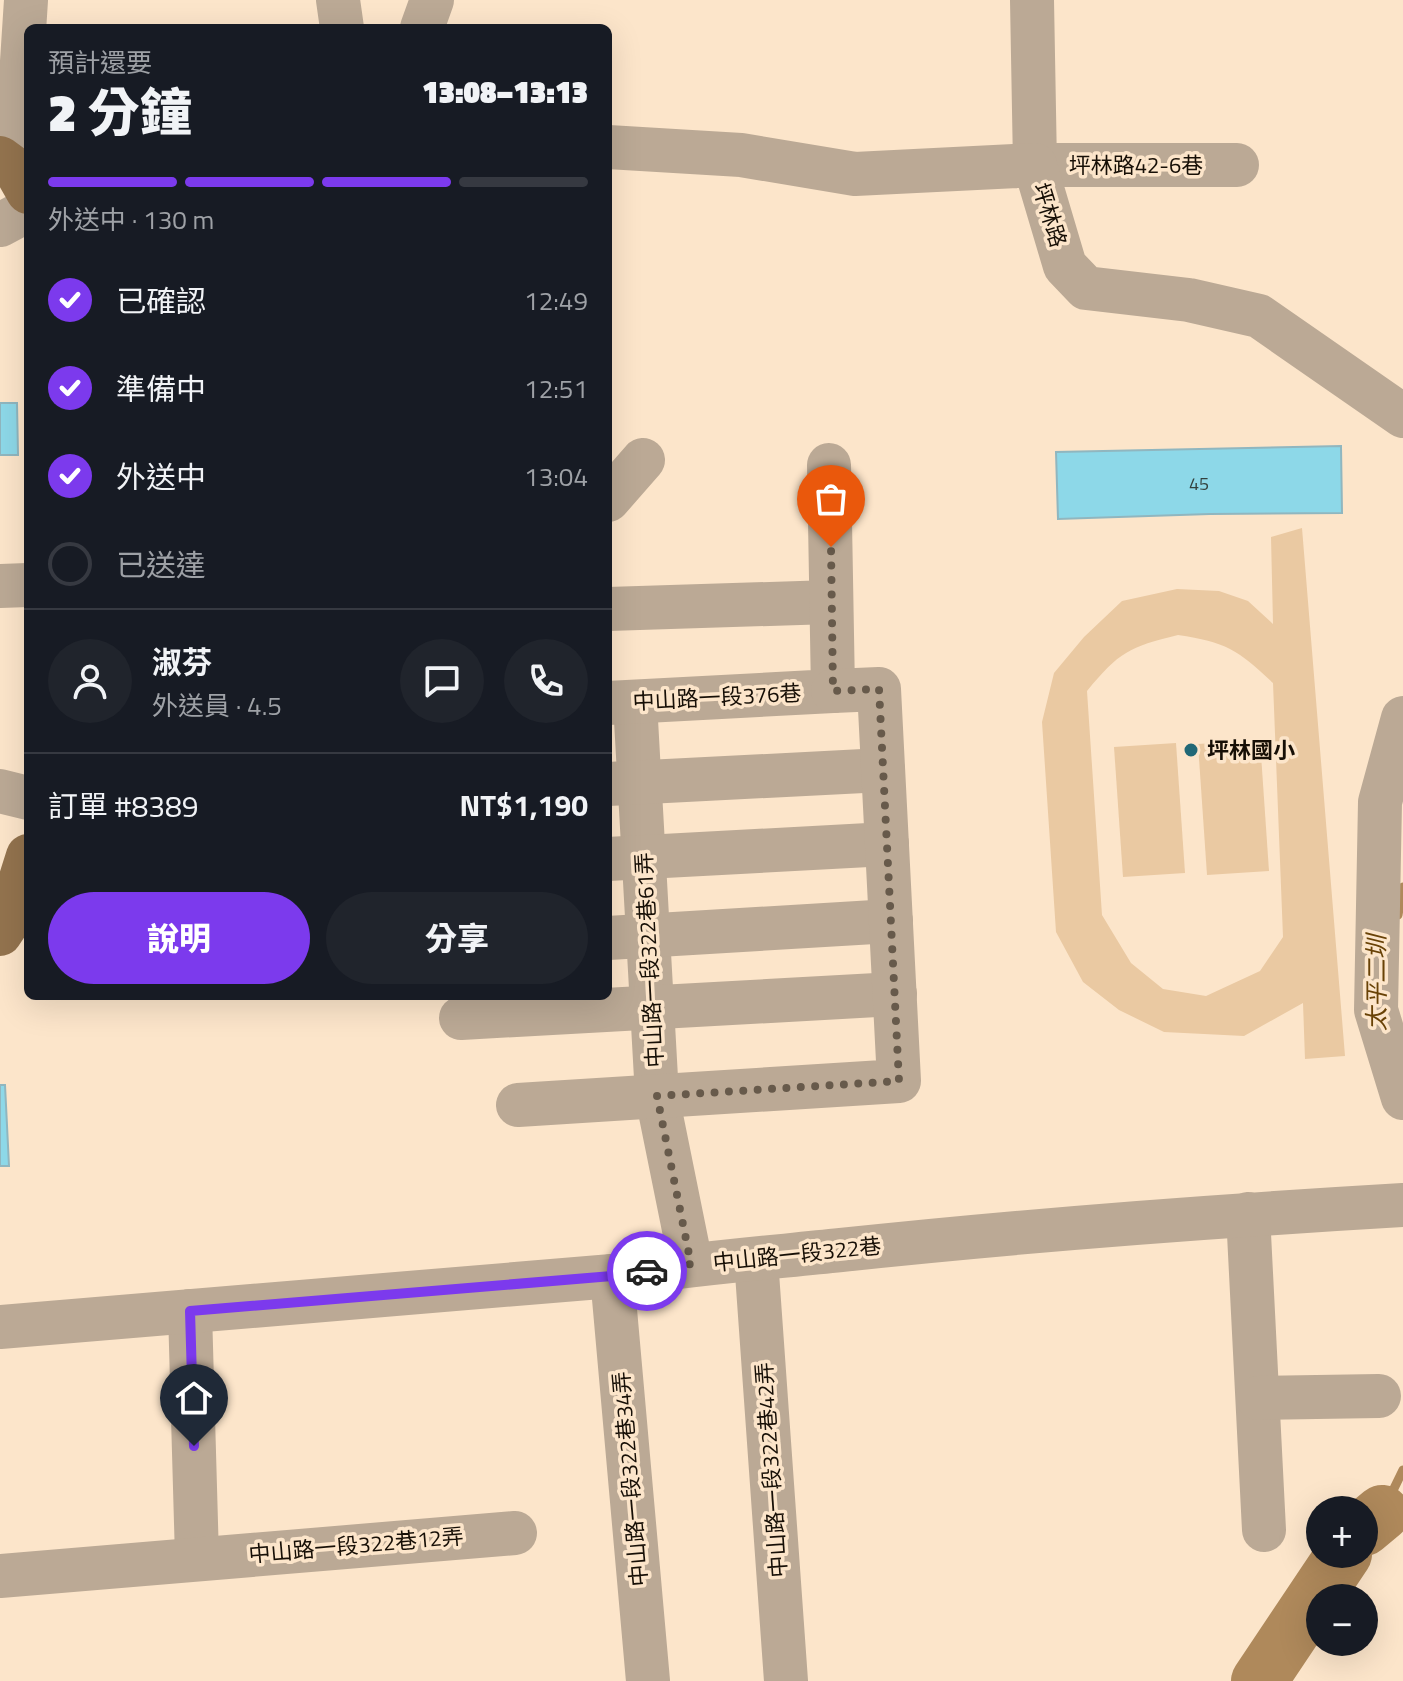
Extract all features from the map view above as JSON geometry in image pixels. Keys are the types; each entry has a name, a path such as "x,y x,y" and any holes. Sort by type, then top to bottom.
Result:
{"main road":[{"path":"11,926 24,872"}],"street":[{"path":"25,24 26,0"},
{"path":"338,0 341,24"},
{"path":"423,24 432,0"},
{"path":"1032,0 1035,165"},
{"path":"0,225 20,175 24,58"},
{"name":"坪林路","path":"612,147 741,155 855,174 1035,165 1065,266 1086,288 1189,300 1259,316 1403,416"},
{"name":"坪林路42-6巷","path":"1035,165 1237,165"},
{"path":"612,495 643,460"},
{"name":"中山路一段376巷","path":"622,702 833,691 829,465"},
{"path":"0,586 24,585"},
{"path":"612,609 831,602"},
{"path":"518,1105 899,1081 879,689 833,691"},
{"name":"中山路一段322巷61弄","path":"622,702 628,937 652,1008 657,1096 691,1264"},
{"path":"1403,718 1380,802 1376,1010 1403,1098"},
{"path":"623,784 883,770"},
{"path":"0,791 24,797"},
{"path":"626,858 887,844"},
{"path":"628,937 891,921"},
{"path":"461,1018 895,994"},
{"name":"中山路一段322巷","path":"0,1327 612,1276 691,1264 953,1238 1403,1205"},
{"path":"1248,1214 1264,1530"},
{"name":"中山路一段322巷42弄","path":"756,1259 786,1681"},
{"name":"中山路一段322巷34弄","path":"612,1276 648,1681"},
{"path":"190,1311 197,1558"},
{"path":"1258,1398 1379,1396"},
{"name":"中山路一段322巷12弄","path":"0,1576 515,1533"}],"shaded area":[{"path":"1302,528 1345,1056 1305,1059 1303,1003 1244,1036 1164,1032 1119,1010 1083,982 1056,932 1042,722 1054,673 1084,637 1122,601 1177,589 1219,591 1248,601 1273,624 1271,537","holes":["1178,635 1230,649 1273,683 1283,937 1260,971 1206,996 1163,989 1131,963 1102,915 1087,691 1117,659 1136,648"]},
{"path":"1260,740 1269,871 1207,875 1198,744"},
{"path":"1176,743 1185,873 1123,877 1114,747"}],"building":[{"path":"0,403 17,403 18,455 0,455"},
{"path":"1341,446 1342,513 1058,519 1056,452"},
{"path":"0,1085 5,1085 9,1166 0,1166"}],"waterway":[{"name":"太平二圳","path":"1398,915 1403,887"},
{"name":"太平二圳","path":"1403,1470 1382,1513 1403,1519"},
{"path":"1378,1516 1382,1513"},
{"path":"1259,1681 1335,1568"}],"way so far":[{"path":"647,1271 691,1264 657,1096 899,1081 879,689 833,691 831,547"}],"place":[{"name":"坪林國小","path":"1191,750"}],"route":[{"path":"194,1446 190,1311 647,1271"}]}
